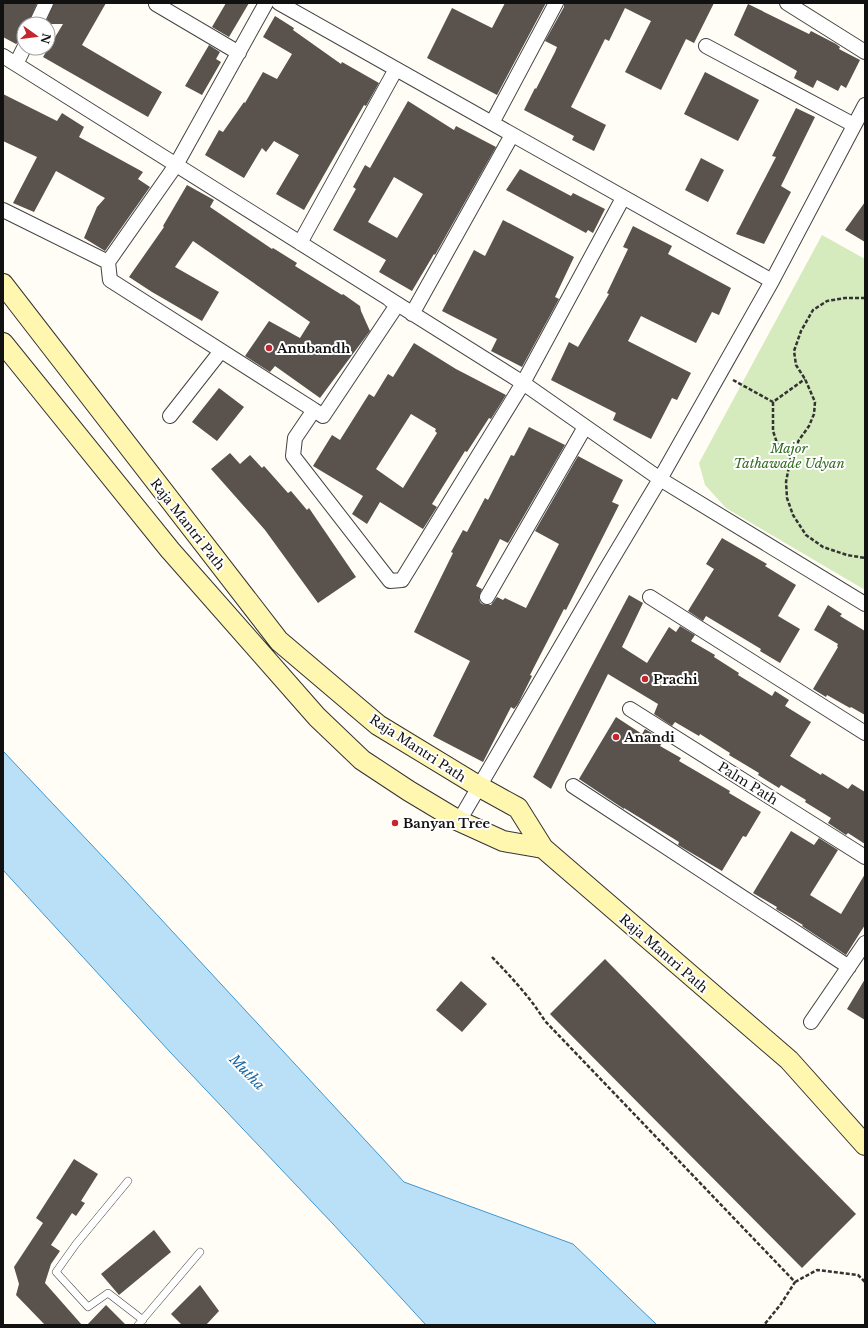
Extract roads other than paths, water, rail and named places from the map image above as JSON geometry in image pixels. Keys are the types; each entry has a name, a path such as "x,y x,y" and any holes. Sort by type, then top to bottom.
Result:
{"main road":[{"name":"Raja Mantri Path","path":"3,284 279,641 378,725 480,787 518,808 542,848 789,1060 865,1145"},
{"path":"3,343 170,550 317,717 362,760 409,791 459,821 503,841 542,848"}],"street":[{"path":"40,16 46,3"},
{"path":"266,3 176,165 108,262 110,280 323,416 397,305 388,299"},
{"path":"279,3 772,281"},
{"path":"492,123 556,3"},
{"path":"787,3 865,52"},
{"path":"156,4 239,53"},
{"path":"706,46 854,125"},
{"path":"3,56 523,383 660,479 865,604"},
{"path":"16,64 20,56"},
{"path":"300,243 396,69"},
{"path":"459,821 660,479 772,281 865,105"},
{"path":"412,314 512,135"},
{"path":"314,410 295,438 293,456 390,581 402,580 523,383 623,198"},
{"path":"3,210 108,262"},
{"path":"170,416 221,351"},
{"path":"487,597 585,427"},
{"path":"650,597 865,733"},
{"name":"Palm Path","path":"630,709 865,857"},
{"path":"574,786 849,967"},
{"path":"811,1022 865,943"}],"lane":[{"path":"128,1181 76,1244 56,1272 88,1307 108,1293 141,1322 200,1252"}],"water":[{"name":"Mutha","path":"3,751 123,878 404,1182 573,1244 657,1325 426,1325 333,1224 170,1052 3,870"}],"place":[{"name":"Anubandh","path":"269,348"},
{"name":"Prachi","path":"645,679"},
{"name":"Anandi","path":"616,737"},
{"name":"Banyan Tree","path":"395,823"}],"park label":[{"name":"Major Tathawade Udyan","path":"789,456"}]}
